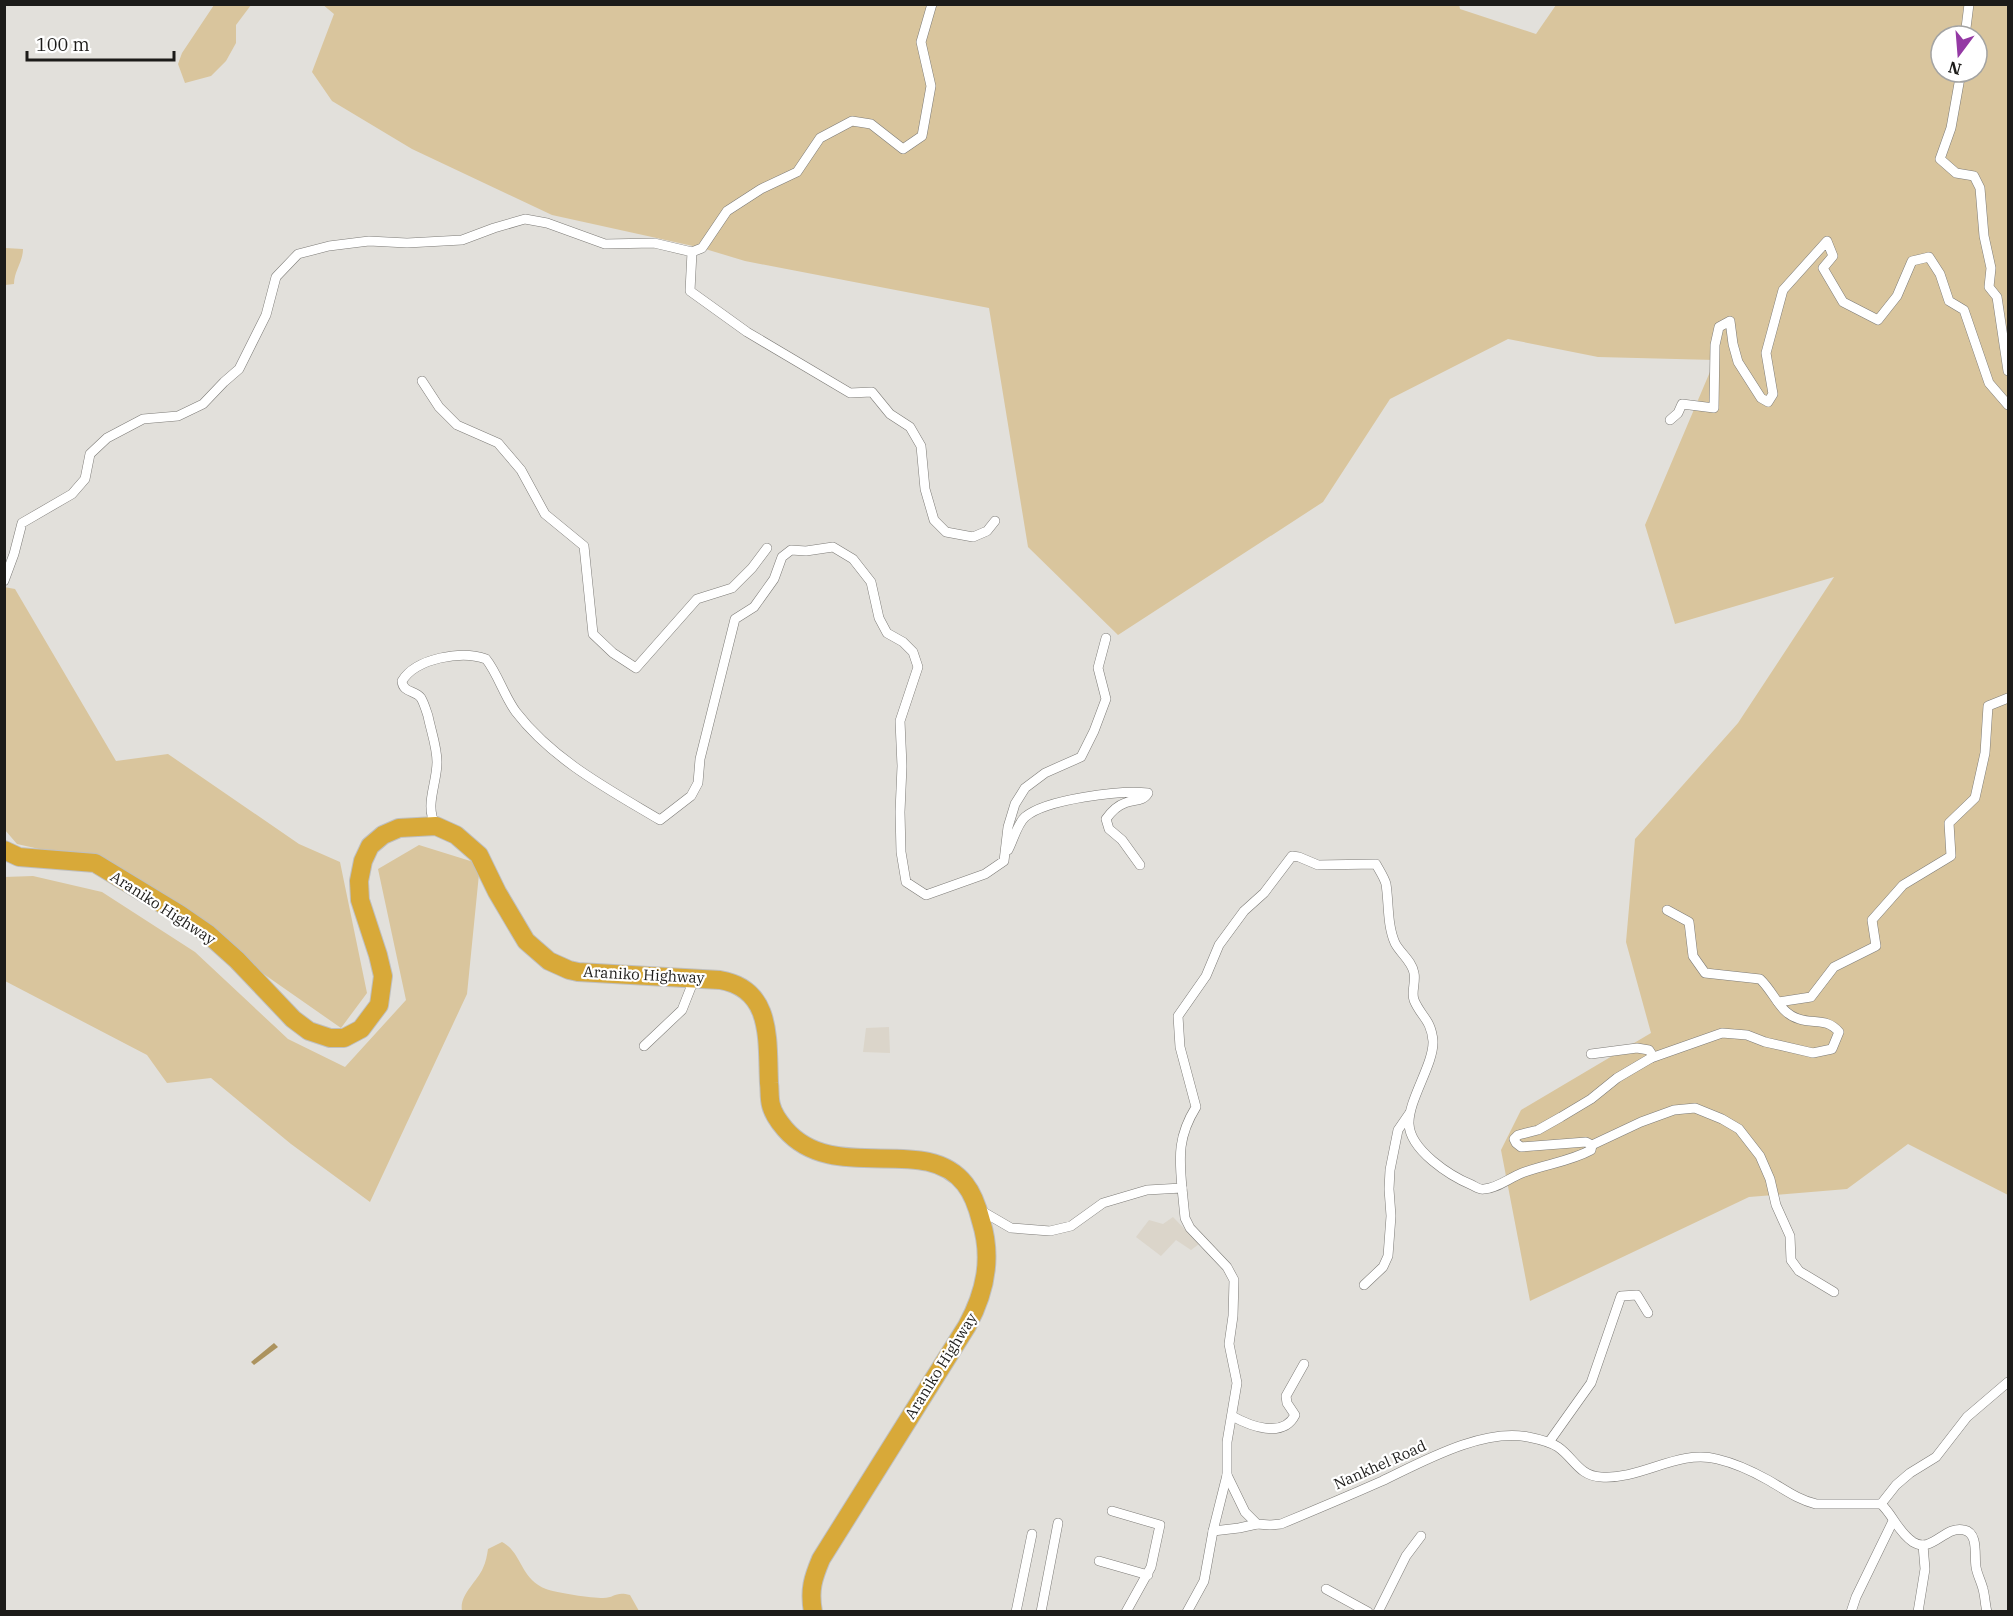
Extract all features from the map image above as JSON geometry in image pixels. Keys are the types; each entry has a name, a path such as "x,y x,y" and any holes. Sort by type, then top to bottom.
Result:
{"highway":[{"name":"Araniko Highway","path":"4,850 19,857 95,863 208,934 237,960 292,1019 309,1031 330,1038 344,1038 361,1029 379,1005 383,976 360,900 359,881 363,861 370,846 383,835 399,828 436,826 456,835 479,855 497,892 526,941 549,961 578,972 720,980 738,985 751,993 757,1000 766,1035 770,1103 780,1122 797,1141 837,1157 923,1160 940,1165 965,1184 978,1209 987,1250 985,1283 979,1304 821,1559 812,1582 813,1611"}],"street":[{"path":"4,580 22,523 72,494 86,479 90,454 107,438 143,419 178,416 203,405 239,369 266,315 276,278 298,254 329,246 369,241 407,243 462,240 525,219 547,223 604,244 654,243 692,252 702,248 727,211 761,189 797,172 820,138 852,120 870,124 903,149 922,135 931,86 921,42 932,4"},
{"path":"1966,24 1969,4"},
{"path":"1959,84 1951,128 1940,159 1956,173 1974,176 1980,188 1984,236 1991,268 1989,287 1997,297 2008,370"},
{"path":"1670,420 1678,413 1682,404 1714,408 1715,345 1719,327 1730,321 1738,363 1761,398 1768,402 1773,394 1766,353 1783,290 1827,241 1833,256 1823,268 1843,302 1878,320 1898,296 1912,261 1929,257 1940,274 1949,301 1965,310 1989,383 2008,405"},
{"path":"692,252 690,291 747,332 850,393 872,392 890,414 910,428 921,446 925,489 934,520 946,532 974,537 987,531 995,521"},
{"path":"422,381 439,407 457,425 498,443 521,470 545,514 584,546 593,634 613,653 636,668 698,599 732,588 752,568 767,548"},
{"path":"436,826 431,813 437,759 433,736 421,697 402,685 402,681 411,670 422,663 455,656 466,655 486,659 515,711 546,746 598,783 660,819 691,796 698,783 700,759 735,619 754,607 774,579 782,557 791,550 806,551 833,547 853,559 871,582 879,618 887,633 903,642 914,652 918,666 900,721 901,852 906,882 926,895 985,874 1004,861 1025,818 1047,805 1131,791 1148,794 1143,799 1126,802 1112,810 1106,819 1109,829 1122,840 1140,865"},
{"path":"1004,861 1015,804 1026,788 1045,773 1081,756 1094,731 1106,699 1098,668 1106,638"},
{"path":"1778,1002 1811,997 1834,966 1876,946 1872,920 1903,885 1951,856 1949,823 1975,798 1985,753 1988,706 2008,698"},
{"path":"1187,1611 1204,1581 1213,1531 1227,1475 1227,1442 1237,1383 1230,1358 1229,1344 1233,1316 1234,1280 1227,1267 1190,1228 1185,1218 1180,1153 1186,1124 1196,1107 1180,1047 1178,1016 1206,976 1219,945 1244,911 1264,893 1292,856 1318,865 1376,864 1385,881 1389,918 1395,943 1406,956 1414,973 1413,999 1430,1023 1433,1043 1409,1124 1412,1137 1434,1161 1456,1178 1482,1190 1552,1163 1576,1158 1591,1150 1592,1145 1641,1122 1674,1110 1695,1108 1722,1119 1739,1130 1760,1156 1770,1179 1776,1205 1790,1236 1791,1260 1799,1270 1833,1292"},
{"path":"1592,1145 1586,1142 1521,1147 1514,1139 1518,1135 1538,1130 1592,1099 1617,1077 1651,1058 1722,1033 1747,1035 1765,1042 1813,1053 1832,1049 1839,1032 1832,1025 1798,1019 1782,1010 1760,980 1705,973 1693,956 1689,922 1667,910"},
{"path":"644,1046 682,1010 695,977"},
{"path":"1591,1054 1637,1048 1649,1050 1651,1058"},
{"path":"1364,1285 1383,1267 1388,1256 1391,1216 1390,1170 1398,1130 1411,1112"},
{"path":"978,1209 1011,1228 1050,1231 1071,1226 1103,1203 1147,1191 1182,1188"},
{"path":"1549,1442 1591,1383 1621,1296 1636,1295 1648,1312"},
{"path":"1232,1416 1265,1428 1281,1428 1292,1421 1295,1415 1287,1403 1286,1396 1304,1364"},
{"path":"1987,1611 1970,1533 1955,1530 1929,1544 1914,1543 1893,1521 1881,1504 1896,1485 1910,1473 1936,1457 1967,1417 2008,1382"},
{"name":"Nankhel Road","path":"1213,1531 1257,1524 1270,1526 1281,1524 1453,1448 1503,1435 1526,1436 1549,1442 1559,1448 1581,1471 1590,1476 1604,1478 1629,1474 1695,1456 1716,1459 1741,1467 1806,1502 1881,1504"},
{"path":"1227,1475 1245,1512 1257,1524"},
{"path":"1112,1511 1160,1525 1155,1557 1148,1575 1126,1611"},
{"path":"1851,1611 1893,1521"},
{"path":"1041,1611 1058,1522"},
{"path":"1016,1611 1032,1534"},
{"path":"1378,1611 1406,1556 1421,1536"},
{"path":"1918,1611 1925,1569 1923,1545"},
{"path":"1099,1561 1148,1575"},
{"path":"1326,1589 1368,1611"}],"shaded area":[{"path":"322,4 1459,4 1460,9 1536,34 1556,5 2008,5 2008,1195 1908,1144 1847,1189 1749,1197 1530,1301 1501,1150 1521,1110 1651,1033 1626,942 1635,839 1738,723 1834,577 1675,624 1645,525 1715,360 1598,357 1508,339 1390,399 1323,502 1118,635 1028,547 989,308 745,261 702,248 552,215 412,149 332,101 312,72 334,14"},
{"path":"214,5 251,5 236,25 236,43 226,61 211,76 185,83 178,64 182,53"},
{"path":"5,248 23,249 14,284 5,285"},
{"path":"4,587 15,589 116,761 168,754 299,844 340,862 367,993 341,1028 106,864 17,844 5,830"},
{"path":"419,845 480,864 467,994 370,1202 291,1144 211,1078 167,1083 147,1055 5,981 4,877 33,876 102,892 195,952 288,1039 345,1067 406,1000 378,869"},
{"path":"889,1027 890,1053 863,1052 866,1028"},
{"path":"1173,1217 1199,1244 1191,1250 1176,1240 1161,1256 1136,1237 1149,1220 1163,1224"},
{"path":"274,1343 278,1347 254,1365 251,1362"},
{"path":"502,1542 514,1552 537,1585 566,1594 598,1598 621,1594 630,1595 639,1611 462,1611 463,1600 483,1568 488,1549"}]}
